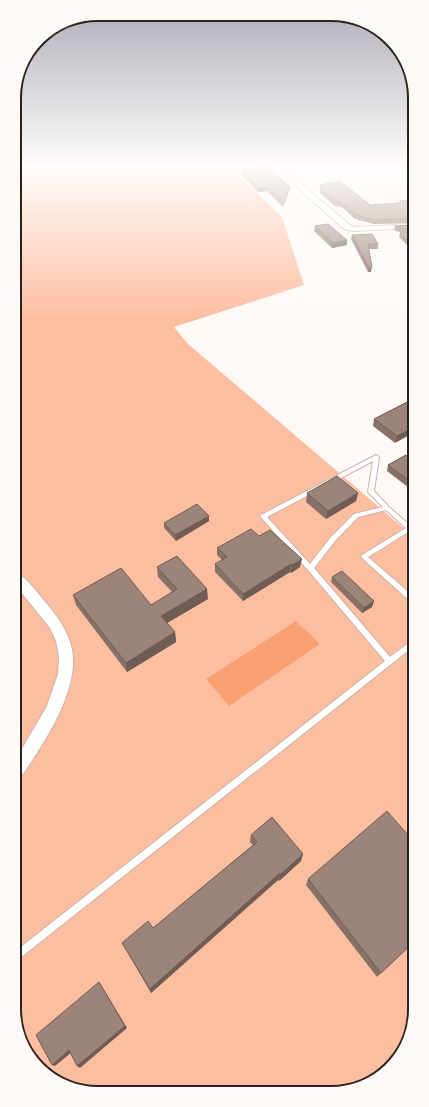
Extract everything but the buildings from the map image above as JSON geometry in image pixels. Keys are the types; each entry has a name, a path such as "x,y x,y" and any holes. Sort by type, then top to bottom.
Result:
{"street":[{"path":"334,217 347,228 353,229 408,226"},
{"path":"21,584 47,613 64,641 67,668 55,707 21,764"}],"lane":[{"path":"389,661 310,568 263,516 376,457 371,492 408,526"},
{"path":"310,568 334,539 356,516 387,508"},
{"path":"408,531 364,557 408,596"},
{"path":"21,952 408,647"}],"shaded area":[{"path":"21,217 282,217 304,285 174,327 188,344 408,532 407,1024 400,1043 389,1060 374,1073 351,1083 331,1086 83,1085 64,1078 47,1067 34,1052 24,1029 21,1009"},
{"path":"296,621 320,644 229,706 206,679"}]}
